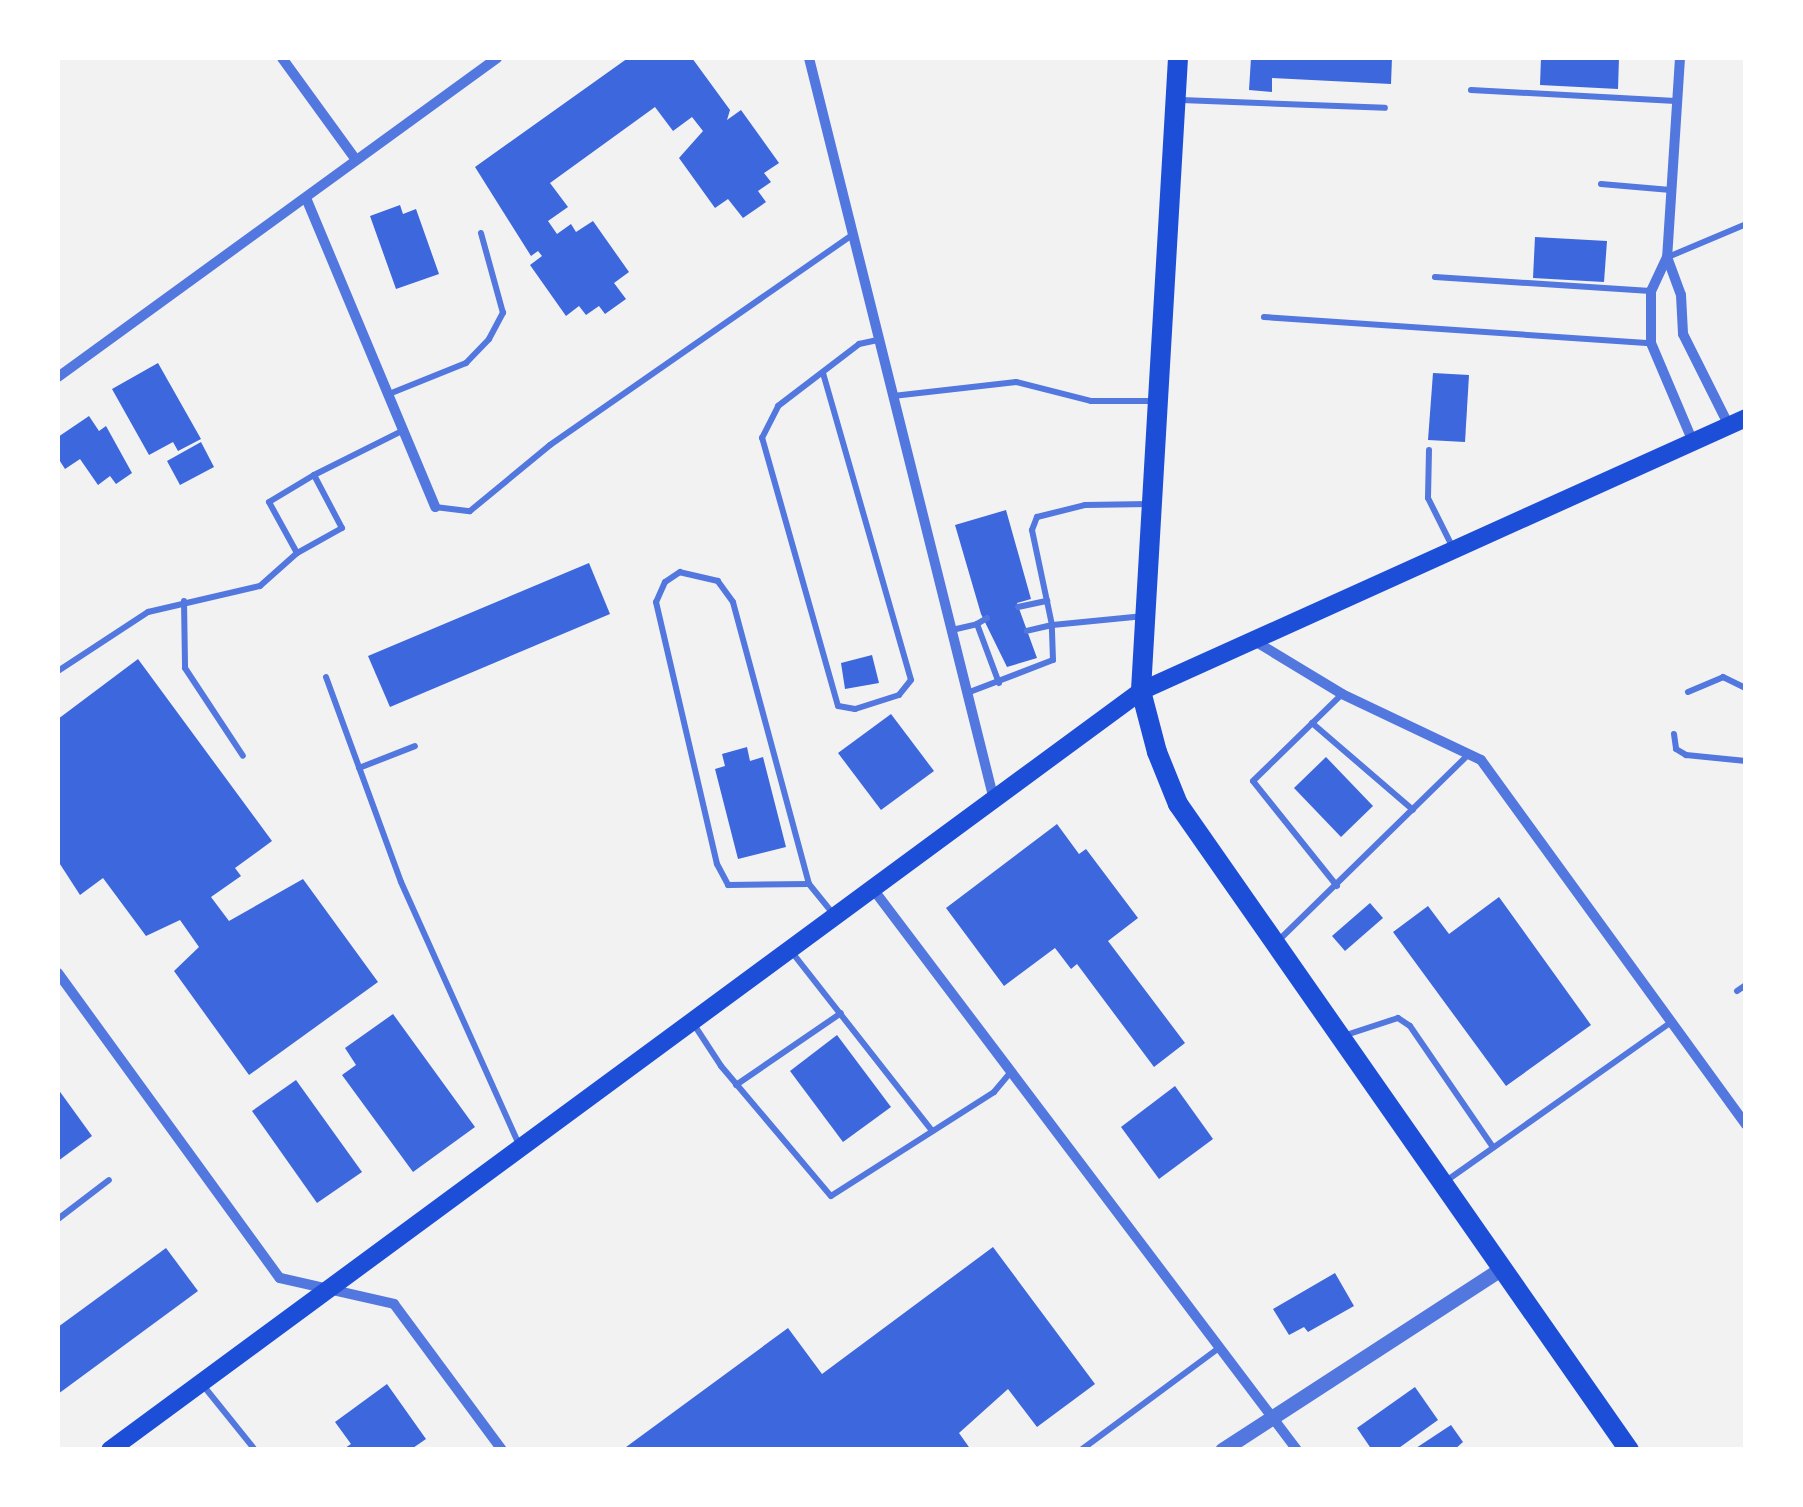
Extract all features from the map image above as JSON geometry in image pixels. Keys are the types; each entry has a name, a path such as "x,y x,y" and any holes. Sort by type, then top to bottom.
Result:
{"main road":[{"path":"1178,58 1140,691 1178,804 1499,1270 1629,1450"},
{"path":"110,1450 1140,691 1737,422"}],"street":[{"path":"282,58 354,157"},
{"path":"58,377 306,198 354,157 497,58"},
{"path":"809,58 994,800"},
{"path":"1680,58 1666,257 1652,291 1651,344 1693,442"},
{"path":"306,198 435,507"},
{"path":"1666,257 1681,295 1683,334 1737,422"},
{"path":"1252,640 1342,694 1481,760 1746,1125"},
{"path":"873,890 1297,1450"},
{"path":"58,973 280,1278 394,1304 502,1450"},
{"path":"1222,1450 1270,1413 1499,1270"}],"lane":[{"path":"1471,90 1677,102"},
{"path":"1175,100 1385,108"},
{"path":"1600,184 1671,190"},
{"path":"1666,257 1746,224"},
{"path":"388,394 466,363 489,338 503,313 481,233"},
{"path":"435,507 470,510 550,445 853,234"},
{"path":"1435,277 1652,291"},
{"path":"1264,317 1651,344"},
{"path":"823,373 910,680 900,695 855,708 838,706 762,438 778,406 858,344 879,339"},
{"path":"893,396 1016,382 1090,401 1157,401"},
{"path":"297,553 270,502 403,430"},
{"path":"1430,450 1428,498 1454,549"},
{"path":"58,672 148,612 260,586 297,553 342,528 314,475"},
{"path":"967,693 1053,660 1052,625 1032,530 1038,516 1085,505 1151,504"},
{"path":"809,884 728,885 717,864 656,602 665,582 680,572 718,581 733,602 809,884 836,916"},
{"path":"1018,607 1047,601"},
{"path":"184,602 185,668 243,756"},
{"path":"1026,631 1145,616"},
{"path":"952,630 987,618"},
{"path":"977,624 998,683"},
{"path":"985,647 996,643"},
{"path":"326,677 401,882 520,1148"},
{"path":"1688,692 1723,677 1746,688"},
{"path":"1336,886 1253,782 1342,694"},
{"path":"1746,713 1746,747"},
{"path":"1312,724 1413,810"},
{"path":"1674,734 1676,749 1686,755 1746,761"},
{"path":"360,768 415,746"},
{"path":"1274,944 1468,754"},
{"path":"790,950 932,1131"},
{"path":"1738,991 1746,985"},
{"path":"736,1085 841,1013"},
{"path":"1339,1038 1398,1018 1410,1026 1493,1146"},
{"path":"692,1022 736,1085 831,1196 994,1092 1011,1072"},
{"path":"1440,1185 1671,1022"},
{"path":"58,1219 110,1180"},
{"path":"1081,1450 1220,1347"},
{"path":"201,1382 255,1450"}],"building":[{"path":"628,58 692,58 730,110 727,120 741,110 779,163 764,173 771,182 758,191 766,202 743,218 728,199 715,208 679,158 703,131 692,117 673,131 655,107 550,183 568,207 548,221 557,234 571,224 576,232 593,221 629,272 614,283 626,299 605,314 599,306 586,315 579,306 566,316 530,265 542,256 538,251 531,256 475,167"},
{"path":"1251,58 1392,58 1391,84 1272,78 1272,92 1249,90"},
{"path":"1541,58 1619,58 1618,89 1540,85"},
{"path":"400,205 403,214 416,209 439,274 396,289 370,216"},
{"path":"1535,237 1607,241 1604,282 1533,278"},
{"path":"158,363 201,439 178,451 173,442 149,455 112,389"},
{"path":"1433,373 1469,375 1465,442 1428,440"},
{"path":"89,416 99,431 106,426 132,473 116,484 110,476 98,485 80,459 65,469 58,458 58,437"},
{"path":"201,442 214,467 180,485 167,461"},
{"path":"1006,510 1031,599 1017,603 1037,658 1007,667 981,614 955,525"},
{"path":"589,563 610,614 390,707 368,656"},
{"path":"872,655 879,683 845,689 841,663"},
{"path":"138,659 272,841 235,868 241,876 211,897 229,921 303,879 378,982 249,1075 174,971 199,947 180,920 146,936 103,878 80,895 58,861 58,719"},
{"path":"891,714 934,771 881,810 838,753"},
{"path":"747,747 750,761 763,757 786,847 738,859 715,769 725,766 722,754"},
{"path":"1326,757 1373,806 1341,837 1294,788"},
{"path":"1057,824 1079,854 1086,849 1138,918 1108,941 1185,1043 1154,1067 1077,964 1071,969 1055,948 1004,986 946,908"},
{"path":"1499,897 1591,1025 1506,1086 1393,932 1428,906 1449,934"},
{"path":"1370,903 1383,918 1345,951 1332,936"},
{"path":"393,1014 475,1127 413,1172 342,1075 356,1065 345,1048"},
{"path":"837,1035 891,1107 843,1142 790,1071"},
{"path":"296,1080 362,1172 317,1203 252,1111"},
{"path":"1175,1086 1213,1139 1159,1179 1121,1127"},
{"path":"58,1089 92,1136 58,1161"},
{"path":"993,1247 1095,1384 1037,1427 1008,1389 959,1433 971,1450 622,1450 788,1328 822,1374"},
{"path":"166,1248 198,1291 58,1394 58,1327"},
{"path":"1335,1273 1354,1306 1308,1332 1304,1327 1289,1335 1273,1309"},
{"path":"387,1384 426,1439 410,1450 342,1450 351,1444 335,1422"},
{"path":"1415,1387 1438,1420 1396,1450 1372,1450 1357,1428"},
{"path":"1451,1425 1463,1442 1454,1450 1413,1450"}]}
